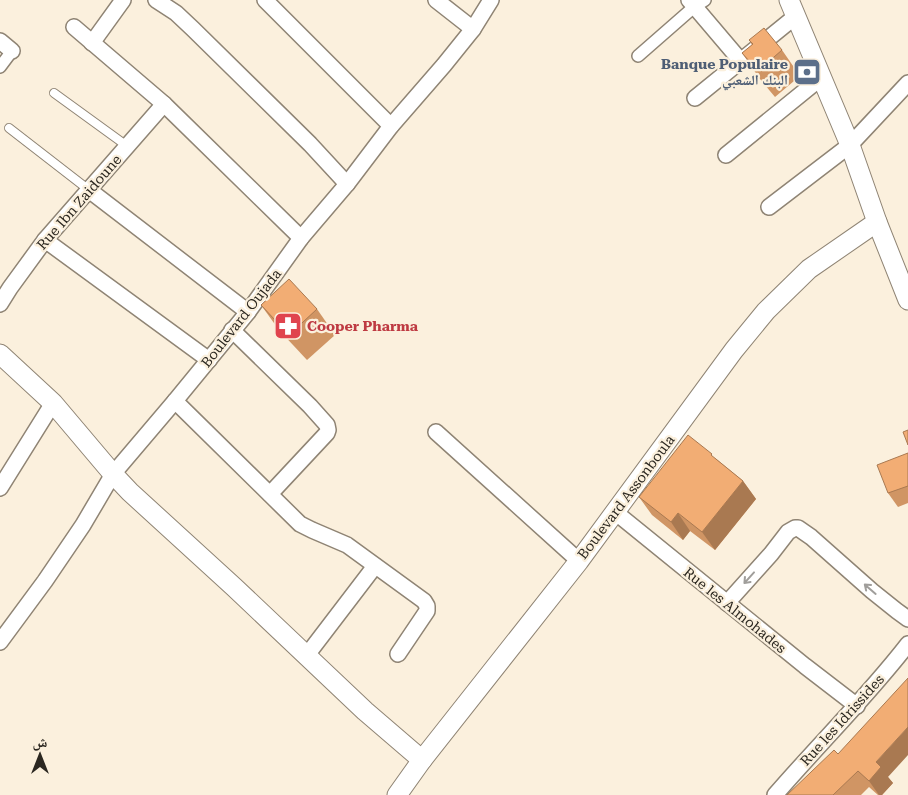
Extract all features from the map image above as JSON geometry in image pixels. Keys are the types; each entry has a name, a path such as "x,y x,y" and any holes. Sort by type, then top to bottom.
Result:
{"street":[{"path":"92,43 123,0"},
{"path":"156,0 176,13 193,29 310,144 347,184"},
{"path":"265,0 391,126"},
{"path":"436,0 473,29"},
{"name":"Boulevard Oujada","path":"0,642 84,525 113,474 176,401 248,312 300,238 347,184 391,126 473,29 491,0"},
{"path":"638,56 696,2 740,60"},
{"path":"695,98 740,60 792,8 850,145 877,222 908,300"},
{"path":"74,27 164,104 300,238"},
{"path":"0,41 12,51 0,67"},
{"path":"726,155 822,77"},
{"path":"769,207 850,145 908,83"},
{"name":"Rue Ibn Zaidoune","path":"0,304 45,240 164,104"},
{"path":"89,190 248,312"},
{"name":"Boulevard Assonboula","path":"397,795 422,760 579,561 734,350 766,311 809,269 877,222"},
{"path":"45,240 209,360"},
{"path":"232,330 310,406 328,427 327,433 270,494"},
{"path":"0,354 53,404 130,492 365,711 422,760"},
{"path":"176,401 300,524 347,545 424,601 427,610 398,654"},
{"path":"0,488 53,404"},
{"path":"436,432 579,561"},
{"name":"Rue les Almohades","path":"615,512 804,666 857,706"},
{"path":"727,603 788,532 798,528 908,619"},
{"path":"307,656 375,566"},
{"name":"Rue les Idrissides","path":"775,795 857,706 908,644"}],"lane":[{"path":"54,92 127,146"},
{"path":"10,128 89,190"}],"building":[{"path":"764,28 782,50 758,71 742,53 753,44 749,40"},
{"path":"289,279 317,309 289,335 261,305"},
{"path":"908,430 908,445 903,432"},
{"path":"688,435 743,481 702,532 678,513 671,522 639,497"},
{"path":"908,453 908,486 888,493 877,465"},
{"path":"908,678 908,727 876,762 881,767 869,781 858,771 833,795 787,795 834,750 838,754"}],"place":[{"name":"Banque Populaire البنك الشعبي","path":"807,72"},
{"name":"Cooper Pharma","path":"288,326"}]}
